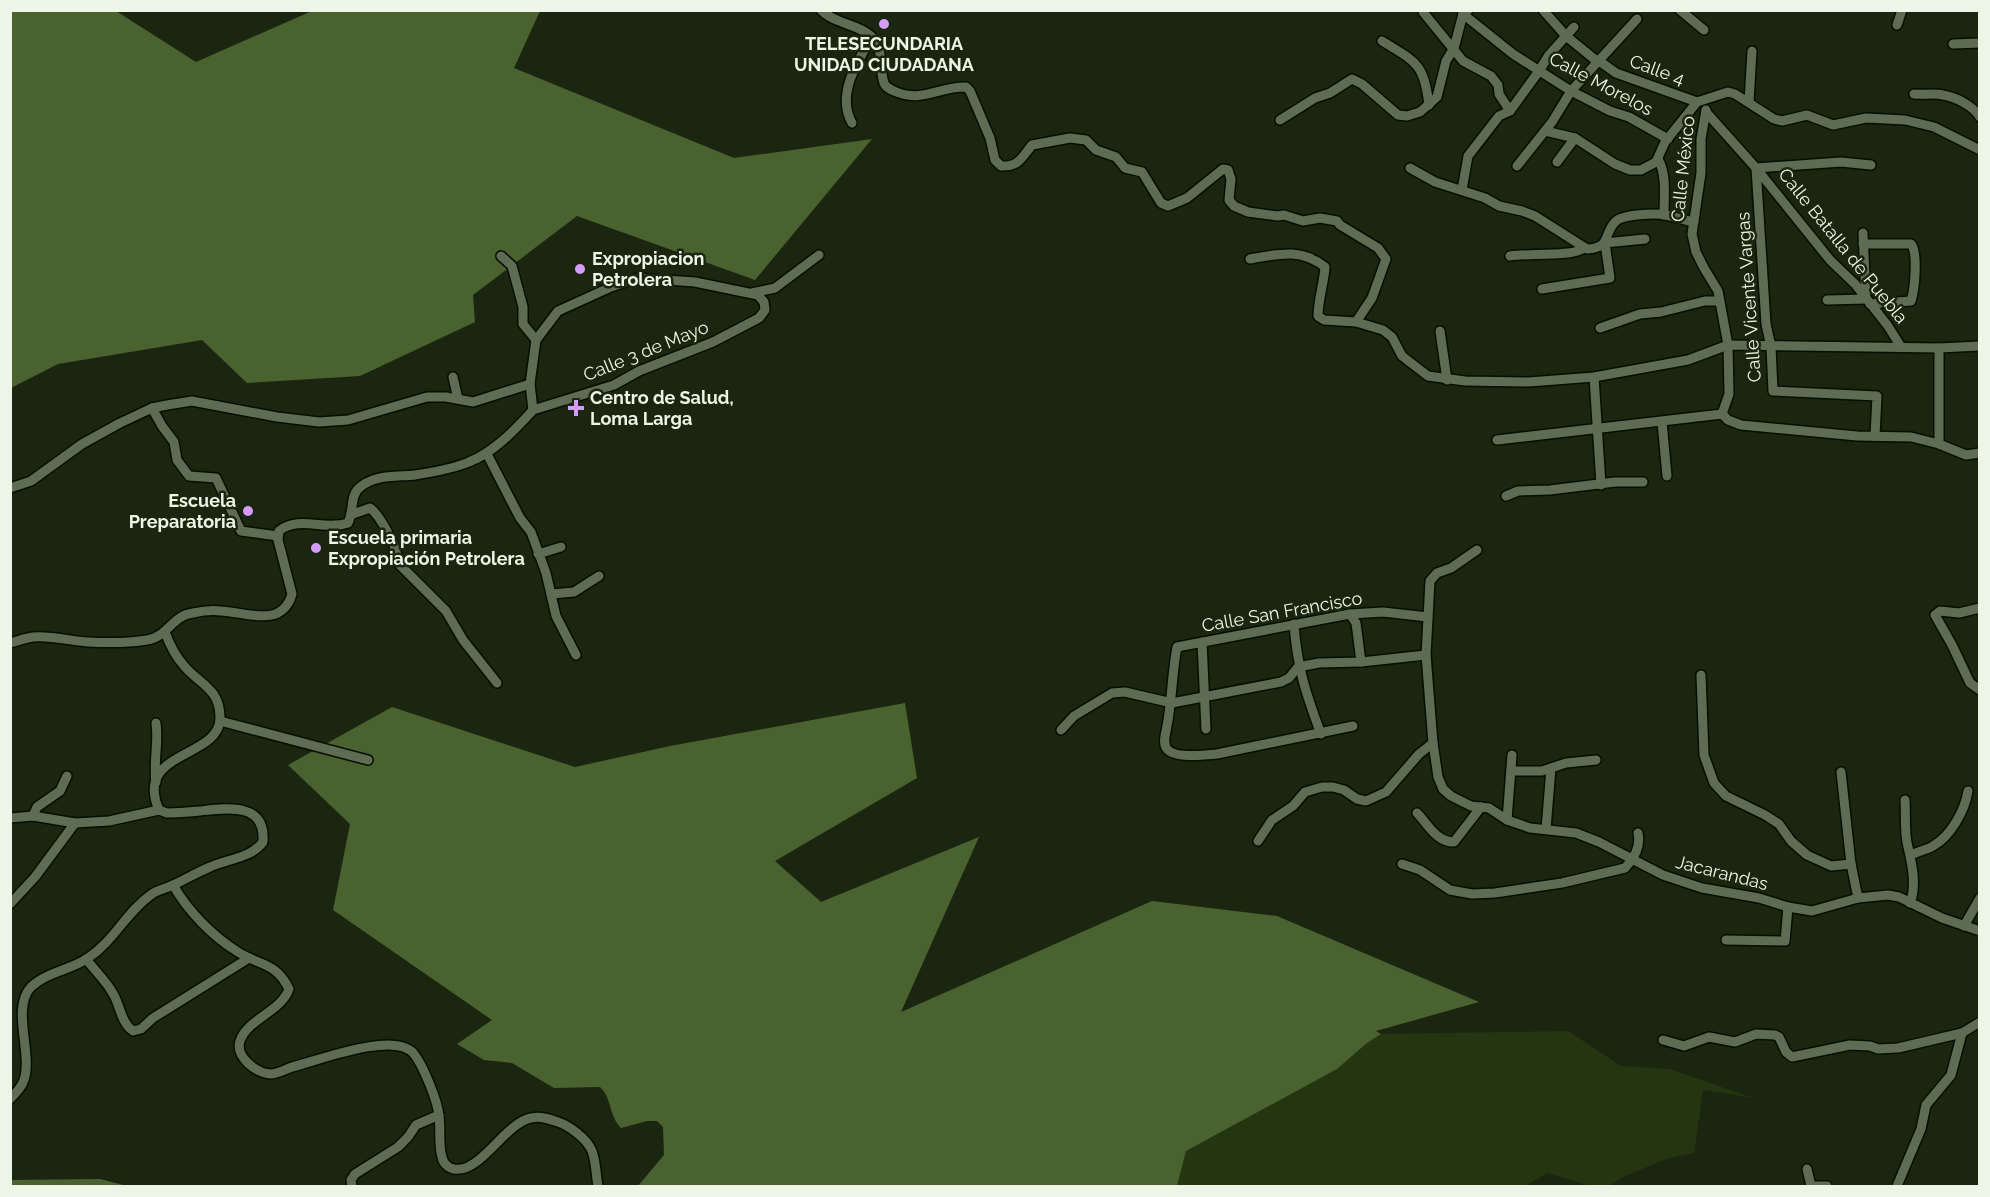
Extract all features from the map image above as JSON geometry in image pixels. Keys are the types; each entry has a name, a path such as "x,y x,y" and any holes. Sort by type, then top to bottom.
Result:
{"street":[{"path":"821,10 831,18 872,37 881,55 884,82 889,89 905,96 920,96 966,87 970,91 990,138 995,160 1000,166 1011,166 1024,158 1032,145 1070,138 1086,140 1096,150 1116,157 1125,168 1142,172 1161,203 1168,206 1187,198 1223,169 1228,170 1231,179 1229,200 1234,206 1258,213 1284,215 1303,221 1320,218 1337,221 1378,248 1386,259 1372,297 1356,322"},
{"name":"Calle 4","path":"1543,10 1566,36 1598,62 1616,73 1702,100 1728,92 1749,102 1774,119 1782,121 1807,115 1833,125 1866,118 1905,120 1934,127 1980,150"},
{"path":"1680,10 1704,30"},
{"path":"1898,25 1902,10"},
{"path":"1423,12 1463,61 1491,76 1510,111"},
{"path":"1280,120 1315,98 1330,93 1348,79 1362,84 1398,115 1407,116 1420,112 1437,97 1446,61 1454,48 1465,12"},
{"name":"Calle Morelos","path":"1465,12 1513,54 1539,71 1572,91 1610,111 1629,117 1668,139"},
{"path":"1517,166 1545,131 1572,91 1637,20"},
{"path":"1462,190 1468,156 1499,116 1510,111 1549,55 1574,27"},
{"path":"852,123 847,113 845,96 862,54 872,37"},
{"path":"1382,41 1417,63 1427,86 1430,105"},
{"path":"1953,44 1980,43"},
{"path":"1749,102 1752,51"},
{"path":"1914,94 1942,94 1968,105 1976,110 1980,117"},
{"path":"1545,131 1575,138 1615,164 1630,170 1641,170 1649,167 1658,159 1668,139 1702,100"},
{"name":"Calle México","path":"1702,100 1706,112 1701,140 1701,173 1692,234 1696,252 1718,291 1728,345 1728,394 1722,414"},
{"path":"1706,112 1756,168 1841,162 1871,165"},
{"path":"1557,162 1575,138"},
{"path":"1658,159 1662,166 1664,179 1664,214"},
{"path":"1410,168 1435,182 1485,198 1499,206 1535,216 1584,248 1595,249 1605,243 1645,239"},
{"name":"Calle Batalla de Puebla","path":"1756,168 1823,251 1855,284 1901,347"},
{"name":"Calle Vicente Vargas","path":"1756,168 1766,324 1771,347 1773,391 1877,396 1875,436"},
{"path":"1542,289 1610,278 1605,243 1615,222 1624,216 1664,214 1694,222"},
{"path":"1863,233 1868,302"},
{"path":"1827,300 1911,301 1915,271 1913,245 1863,244"},
{"path":"1510,256 1574,253 1584,248"},
{"path":"1250,259 1277,254 1297,254 1316,260 1325,267 1318,316 1324,320 1356,322 1383,330 1392,337 1402,356 1421,372 1447,380 1529,382 1594,377 1688,360 1728,345 1939,348 1980,346"},
{"path":"10,643 33,637 87,642 151,640 165,632 177,618 189,613 222,610 237,614 270,616 284,609 290,602 292,594 278,536 279,531 285,525 303,523 339,526 348,523 353,514 354,495 359,488 369,482 381,477 416,475 453,467 487,454 519,426 533,410 530,384 536,340 558,311 610,287 638,278 695,282 750,293 775,288 819,255"},
{"path":"501,256 512,266 523,307 523,324 536,340"},
{"name":"Calle 3 de Mayo","path":"533,410 614,385 639,370 714,342 759,318 765,310 764,302 758,295 750,293"},
{"path":"1600,328 1640,314 1660,312 1705,301 1719,301"},
{"path":"1440,331 1447,380"},
{"path":"1939,348 1939,444"},
{"path":"453,377 458,399"},
{"path":"1594,377 1601,484"},
{"path":"10,488 31,482 82,444 152,408 192,401 277,417 319,422 348,420 427,398 473,402 530,384"},
{"path":"152,408 174,442 177,460 189,476 216,478 241,531 278,536"},
{"path":"1497,440 1722,414 1728,420 1741,425 1857,436 1911,437 1939,444 1966,455 1980,453"},
{"path":"1662,422 1667,476"},
{"path":"487,454 520,518 531,532 552,594 556,616 576,655"},
{"path":"1506,496 1518,491 1615,482 1643,482"},
{"path":"353,514 370,508 375,512 397,550 398,563 446,611 463,640 498,683"},
{"path":"538,554 561,547"},
{"path":"1258,841 1272,820 1293,806 1305,792 1322,787 1333,787 1366,801 1386,792 1419,754 1433,743 1426,655 1432,577 1451,568 1477,550"},
{"path":"552,594 574,592 599,576"},
{"path":"1980,608 1959,613 1940,611 1935,615 1970,683 1980,690"},
{"name":"Calle San Francisco","path":"1172,703 1178,647 1350,614 1383,612 1428,617"},
{"path":"1350,614 1356,623 1361,662"},
{"path":"1294,624 1298,667 1321,734"},
{"path":"156,782 162,769 172,759 209,740 220,721 216,698 207,684 187,669 171,650 165,632"},
{"path":"1202,642 1206,729"},
{"path":"1061,730 1074,717 1113,693 1125,692 1172,703 1281,682 1289,678 1298,667 1319,663 1361,662 1426,655"},
{"path":"1701,675 1704,755 1714,783 1726,796 1779,824 1791,841 1807,855 1831,866 1851,864"},
{"path":"1172,703 1164,741 1167,749 1174,754 1195,756 1217,754 1353,726"},
{"path":"220,721 368,760"},
{"path":"156,723 158,735 153,765 156,782 155,800 159,810"},
{"name":"Jacarandas","path":"1433,743 1438,777 1443,789 1451,796 1471,806 1489,807 1508,820 1530,828 1576,833 1599,842 1663,875 1702,888 1759,898 1788,908 1812,911 1858,898 1888,895 1980,931"},
{"path":"1508,820 1512,755"},
{"path":"1511,771 1542,771 1566,763 1596,760"},
{"path":"1546,829 1551,768"},
{"path":"1841,772 1851,864 1858,898"},
{"path":"33,816 38,807 60,790 67,776"},
{"path":"1911,855 1933,847 1944,837 1963,810 1968,791"},
{"path":"1905,800 1914,887 1910,903"},
{"path":"1417,813 1434,834 1449,842 1454,842 1481,807"},
{"path":"10,818 33,816 75,823 109,821 159,810 167,813 228,808 254,814 264,834 263,842 258,849 212,866 153,894 133,912 104,946 86,959 38,981 29,989 24,999 23,1039 26,1056 24,1081 10,1099"},
{"path":"10,904 35,877 75,823"},
{"path":"1402,864 1420,870 1450,890 1472,894 1495,894 1562,883 1625,868 1632,860 1638,846 1638,833"},
{"path":"173,885 186,904 222,941 249,958 279,972 289,989 280,1003 249,1029 241,1040 240,1048 244,1059 251,1065 270,1074 369,1046 401,1046 412,1051 421,1064 439,1115 442,1160 449,1168 457,1170 469,1167 513,1128 529,1118 544,1117 564,1124 579,1135 592,1150 598,1186"},
{"path":"1964,926 1980,898"},
{"path":"1726,940 1785,941 1788,908"},
{"path":"86,959 106,983 128,1027 133,1031 141,1029 153,1018 249,958"},
{"path":"1663,1040 1684,1046 1709,1037 1736,1042 1756,1034 1775,1035 1779,1037 1786,1052 1792,1057 1850,1045 1870,1046 1878,1049 1898,1048 1962,1033 1980,1022"},
{"path":"1897,1186 1921,1130 1926,1105 1951,1075 1962,1033"},
{"path":"352,1186 351,1180 355,1174 398,1148 416,1125 439,1115"},
{"path":"1807,1169 1811,1186 1827,1186"}],"green space":[{"path":"11,11 116,11 196,62 312,11 540,11 514,68 734,158 872,139 755,280 577,216 473,295 475,322 360,376 247,383 202,340 58,364 11,388"},
{"path":"905,703 917,778 775,861 821,902 979,837 901,1012 1152,901 1277,916 1479,1002 1376,1031 1381,1034 1337,1069 1186,1151 1177,1186 638,1186 664,1155 663,1127 657,1121 647,1121 621,1128 614,1118 607,1096 600,1087 554,1088 512,1063 484,1060 457,1044 492,1020 333,910 350,824 288,765 392,707 575,767 670,746"},
{"path":"1568,1031 1621,1066 1670,1069 1753,1098 1703,1090 1694,1153 1669,1158 1625,1176 1608,1186 1590,1186 1548,1173 1525,1186 1177,1186 1185,1151 1337,1069 1381,1034"},
{"path":"100,1179 127,1186 11,1186 11,1180"}],"place":[{"name":"TELESECUNDARIA UNIDAD CIUDADANA","path":"884,24"},
{"name":"Expropiacion Petrolera","path":"580,269"},
{"name":"Centro de Salud, Loma Larga","path":"576,408"},
{"name":"Escuela Preparatoria","path":"248,511"},
{"name":"Escuela primaria Expropiación Petrolera","path":"316,548"}]}
